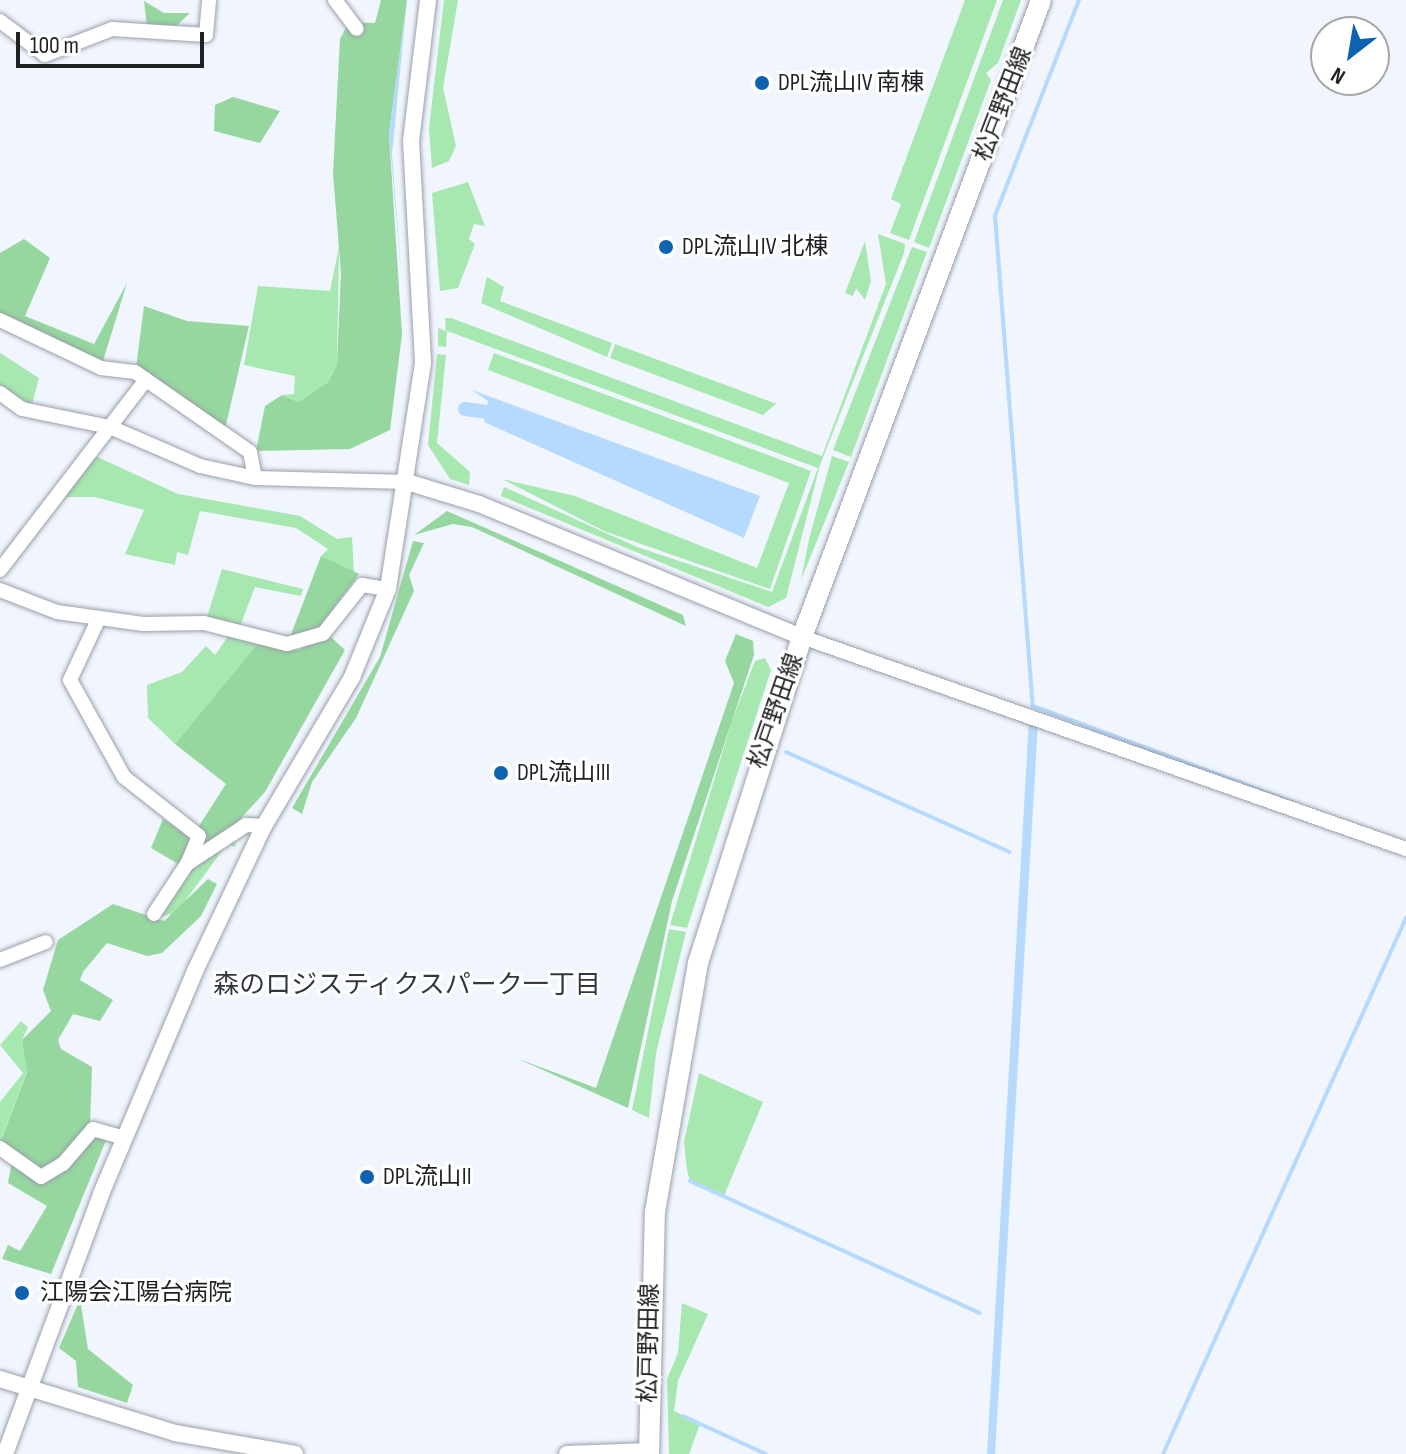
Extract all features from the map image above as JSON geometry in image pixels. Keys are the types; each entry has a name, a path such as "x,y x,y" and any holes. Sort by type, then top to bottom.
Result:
{"main road":[{"name":"松戸野田線","path":"649,1452 650,1266 677,1056 737,823 802,637 1041,0"}],"street":[{"path":"0,21 45,55 112,29 206,35 209,0"},
{"path":"335,0 357,29"},
{"path":"5,1454 124,1138 264,826 352,677 388,589 407,482 423,318 411,141 428,0"},
{"path":"0,320 101,368 146,380 250,452 255,478"},
{"path":"0,570 146,380"},
{"path":"0,393 22,409 110,427 200,466 255,478 407,482 479,504 802,637 1406,849"},
{"path":"0,590 41,608 99,618 204,623 300,644 332,626 362,585 388,589"},
{"path":"99,618 70,680 124,777 199,836 187,864 154,914"},
{"path":"187,864 246,825 264,826"},
{"path":"0,960 46,942"},
{"path":"0,1148 41,1177 52,1175 93,1129 124,1138"},
{"path":"0,1379 175,1433 295,1454"},
{"path":"567,1454 649,1452"}],"green space":[{"path":"381,0 407,0 389,134 402,334 390,430 350,449 256,451 265,406 282,395 298,402 328,382 337,365 341,273 333,173 340,39 349,22 375,23"},
{"path":"444,0 458,0 443,88 456,146 449,161 432,168 429,128"},
{"path":"965,0 997,0 909,240 890,233 901,204 891,199"},
{"path":"1003,0 1021,0 998,63 986,73 991,80 929,248 914,242"},
{"path":"144,1 164,13 190,13 174,28 147,26"},
{"path":"233,97 280,111 260,143 214,131 215,105"},
{"path":"468,182 485,226 474,224 469,239 475,244 458,288 440,291 432,193"},
{"path":"878,234 905,244 904,253 820,465 786,598 768,607 501,496 504,487 637,547 772,592 818,468 447,331 446,347 438,346 438,328 446,331 445,318 451,318 822,456 886,284"},
{"path":"24,239 50,258 25,316 94,344 127,283 102,364 0,314 0,253"},
{"path":"865,241 871,281 865,300 856,288 853,296 845,293"},
{"path":"339,247 337,365 328,382 298,402 282,395 294,394 295,376 244,365 258,286 330,291"},
{"path":"912,247 927,252 851,457 833,450"},
{"path":"487,277 504,287 500,301 612,343 607,357 481,303"},
{"path":"144,306 187,321 249,326 225,429 136,368"},
{"path":"615,344 777,403 763,415 610,358"},
{"path":"0,353 39,378 32,405 0,386"},
{"path":"494,353 811,471 770,589 604,531 502,479 575,496 757,568 789,483 488,370"},
{"path":"437,354 446,355 437,443 470,472 469,485 450,479 428,445"},
{"path":"93,455 178,494 300,516 337,539 352,537 354,574 321,556 328,549 296,528 200,511 188,555 177,552 175,565 125,554 144,510 95,497 60,497"},
{"path":"832,456 849,462 801,580 809,539"},
{"path":"447,511 683,615 686,626 472,527 453,524 414,535"},
{"path":"413,541 424,543 409,575 414,591 356,718 312,782 302,814 292,808 380,657"},
{"path":"321,556 359,574 318,629 290,637"},
{"path":"222,569 303,589 301,596 255,587 240,626 207,617"},
{"path":"736,634 753,641 754,655 672,901 628,1108 516,1058 596,1088 734,683 725,661"},
{"path":"229,635 258,643 175,744 148,718 147,685 182,672 206,646 215,655"},
{"path":"330,636 345,650 265,792 234,826 194,850 197,829 226,784 175,744 258,643 298,650"},
{"path":"765,658 771,670 687,928 670,925 732,721 755,661"},
{"path":"163,819 194,839 180,865 151,848"},
{"path":"234,837 236,847 227,844 177,912 157,918 191,867"},
{"path":"208,879 217,884 201,916 162,953 147,956 107,943 83,972 80,980 113,1000 100,1021 73,1014 58,1040 61,1049 92,1067 90,1127 59,1164 40,1172 0,1143 27,1072 22,1040 51,1011 43,990 58,940 113,904 164,921"},
{"path":"669,929 686,932 656,1053 649,1118 632,1110"},
{"path":"21,1021 28,1027 22,1040 27,1071 0,1142 0,1102 23,1073 0,1045"},
{"path":"699,1073 763,1102 724,1196 690,1181 687,1170 684,1142"},
{"path":"91,1135 107,1138 51,1274 2,1259 8,1245 20,1251 47,1206 8,1183 12,1161 35,1178"},
{"path":"80,1299 88,1349 133,1385 127,1403 78,1387 76,1361 59,1348"},
{"path":"682,1303 708,1314 678,1381 674,1411 700,1424 689,1454 669,1454 667,1379 678,1353"}],"water":[{"path":"407,0 392,154 402,283 389,134"},
{"path":"472,390 760,496 744,538 484,422 488,401"},
{"path":"1029,720 1038,723 995,1454 987,1454"}],"waterway":[{"path":"1079,0 995,216 1033,706 1292,802"},
{"path":"465,409 486,412"},
{"path":"786,752 1010,852"},
{"path":"1163,1454 1406,918"},
{"path":"690,1181 979,1313"},
{"path":"683,1416 766,1454"}],"place":[{"name":"DPL流山IV 南棟","path":"762,83"},
{"name":"DPL流山IV 北棟","path":"666,247"},
{"name":"DPL流山III","path":"501,773"},
{"name":"DPL流山II","path":"367,1177"},
{"name":"江陽会江陽台病院","path":"22,1293"}],"district":[{"name":"森のロジスティクスパーク一丁目","path":"407,986"}]}
